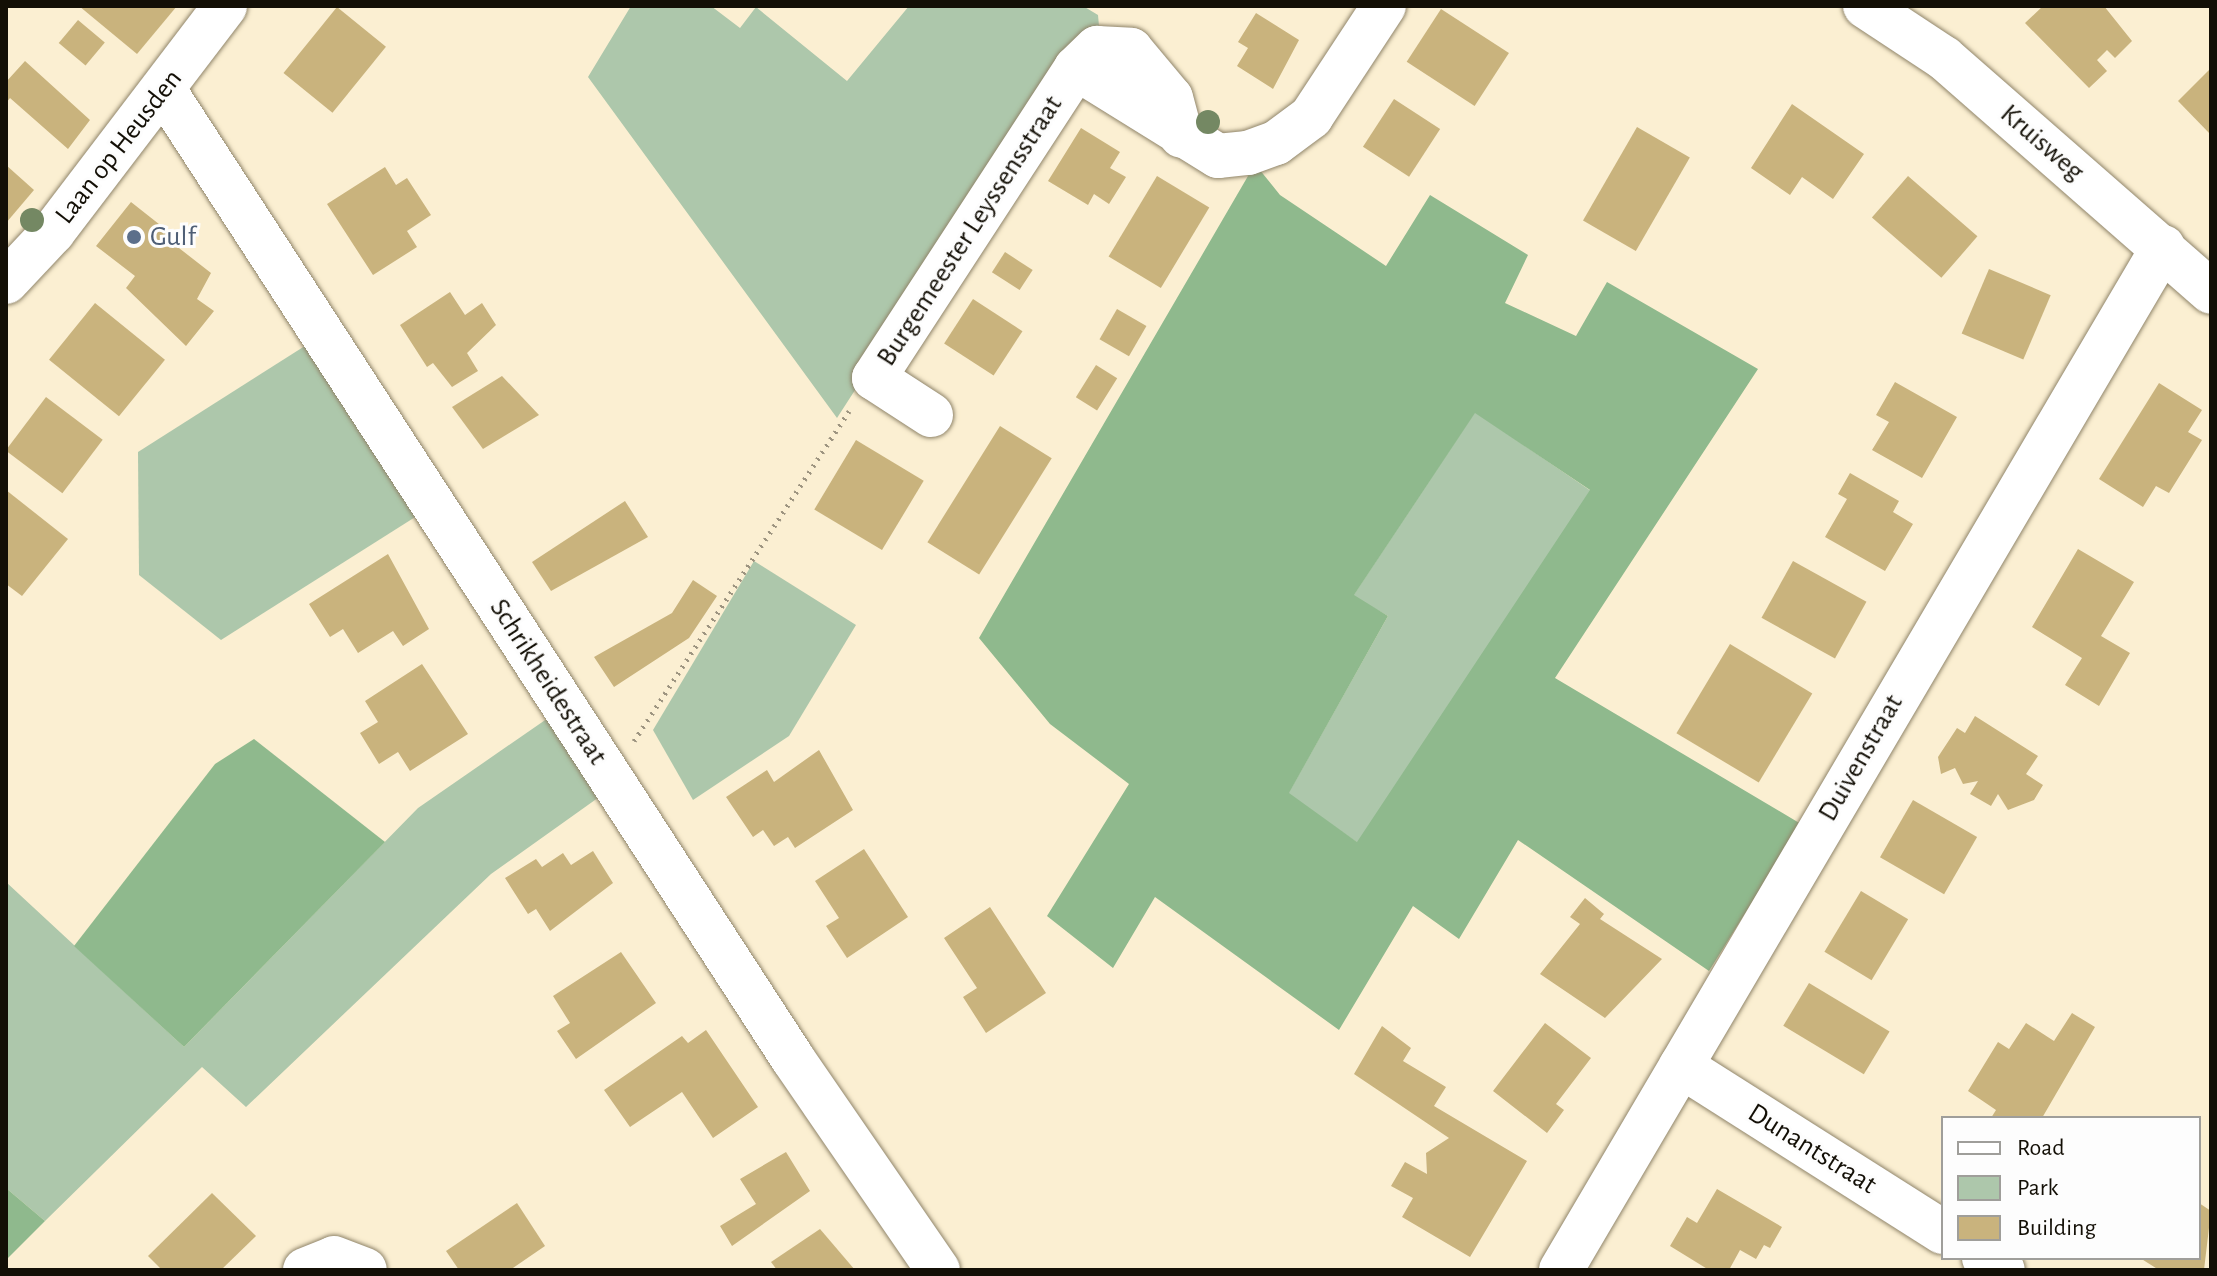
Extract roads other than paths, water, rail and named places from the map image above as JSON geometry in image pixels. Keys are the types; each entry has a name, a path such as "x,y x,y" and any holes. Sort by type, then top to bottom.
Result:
{"street":[{"name":"Laan op Heusden","path":"6,282 164,90 225,6"},
{"name":"Burgemeester Leyssensstraat","path":"931,415 874,378 1076,68 1181,136 1218,156 1248,153 1296,131 1384,6"},
{"name":"Kruisweg","path":"1865,6 1944,58 2211,292"},
{"name":"Schrikheidestraat","path":"164,90 610,777 938,1270"},
{"name":"Duivenstraat","path":"1561,1270 2163,247"},
{"name":"Dunantstraat","path":"1681,1066 1941,1231"},
{"path":"305,1270 334,1258 365,1270"}],"place":[{"name":"Gulf","path":"134,237"}]}
